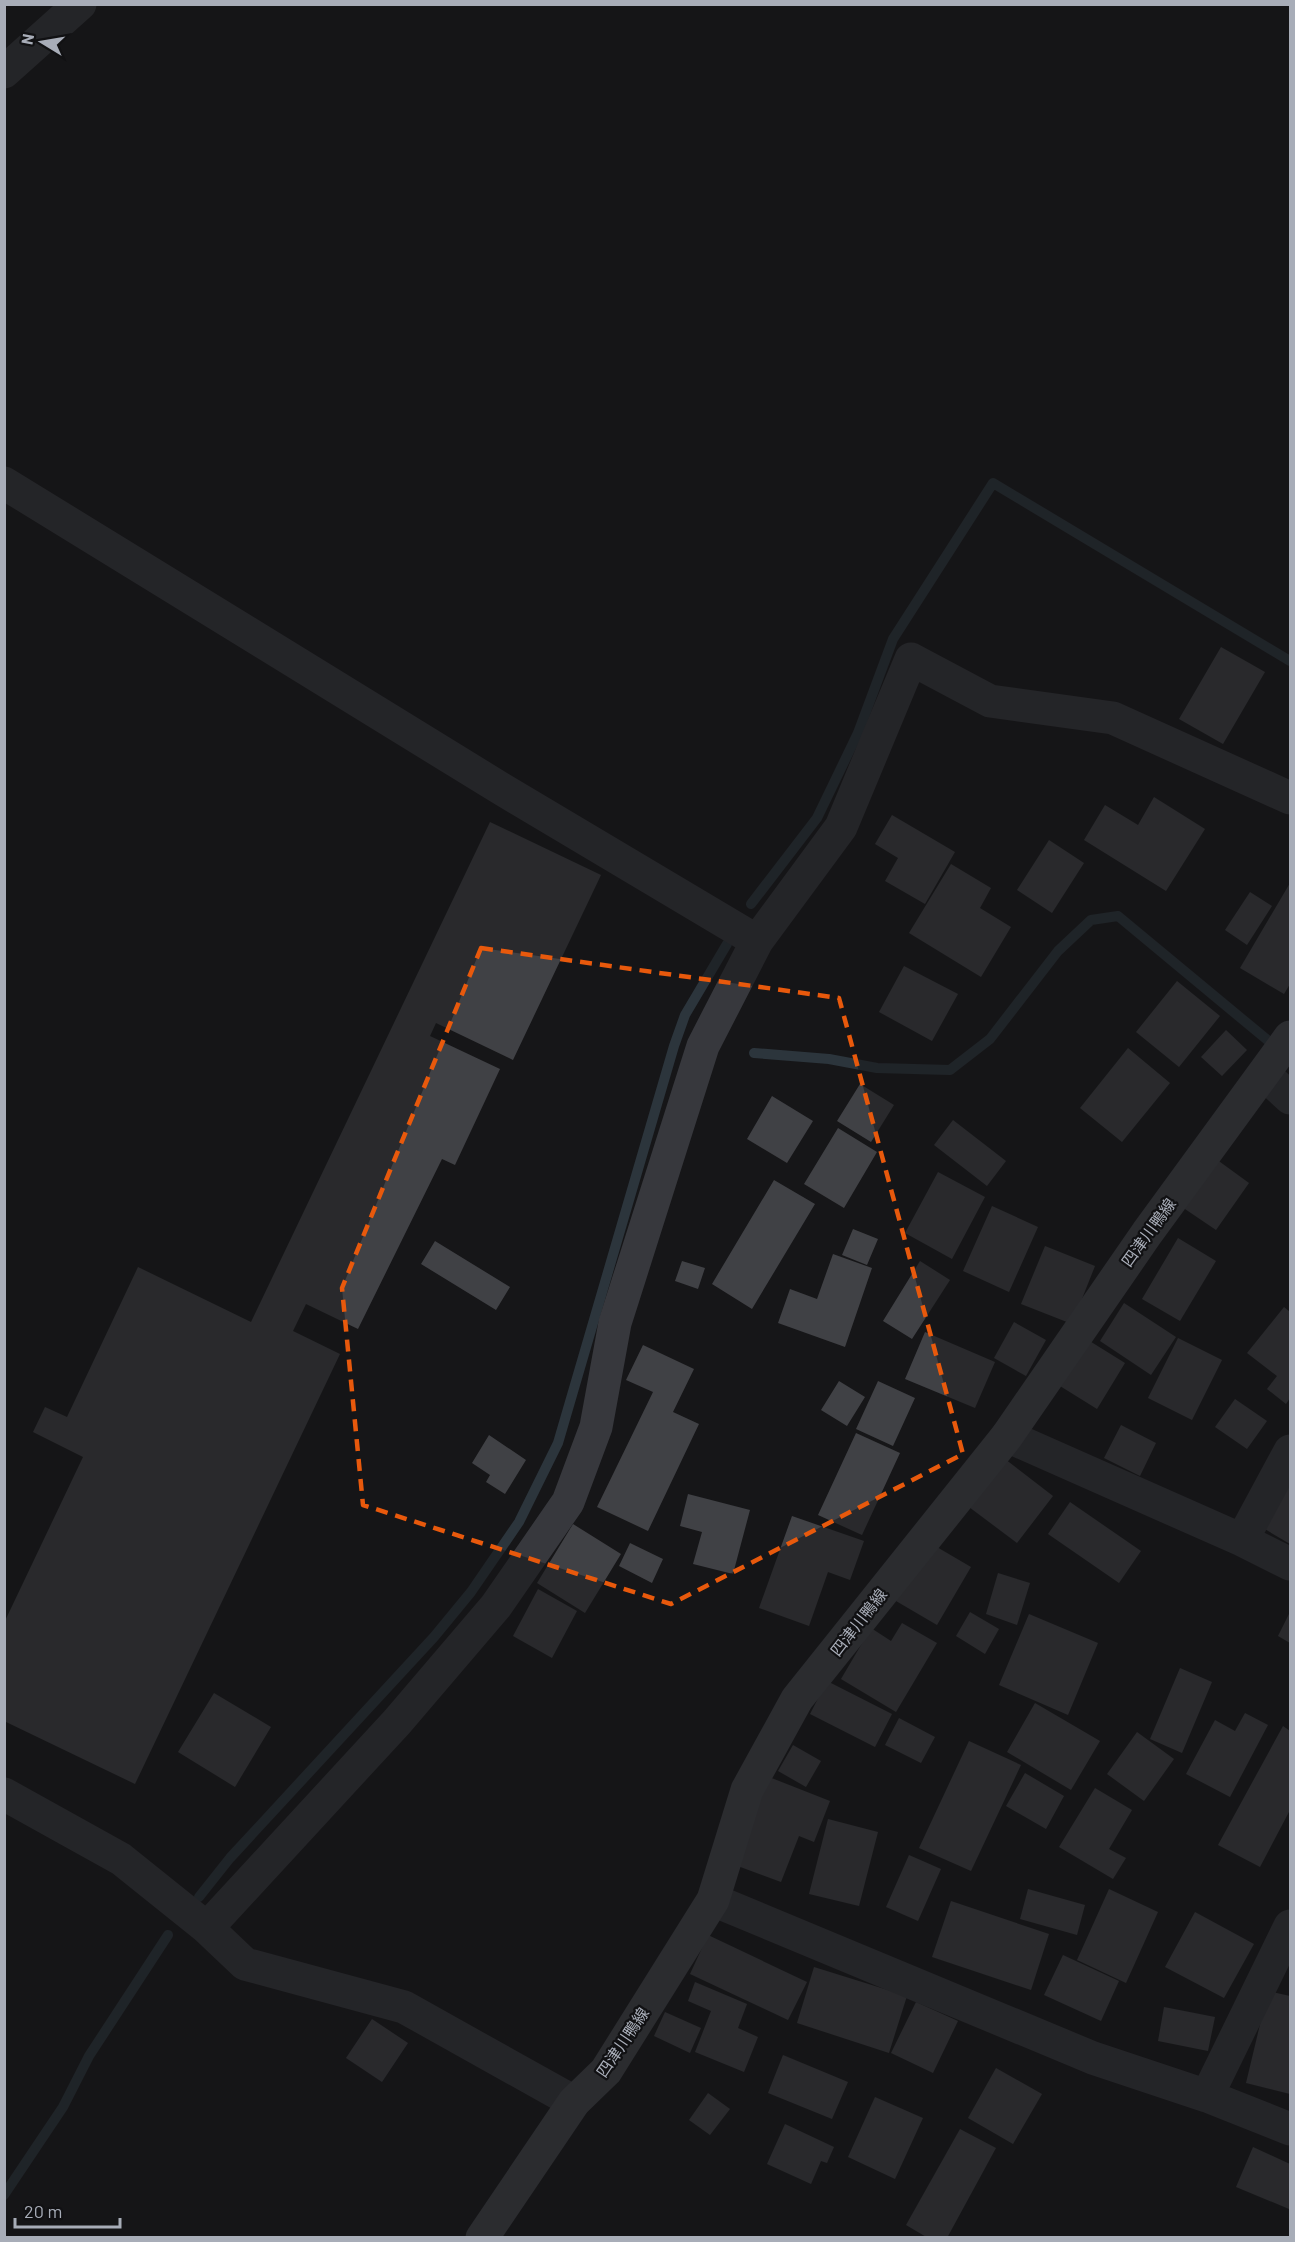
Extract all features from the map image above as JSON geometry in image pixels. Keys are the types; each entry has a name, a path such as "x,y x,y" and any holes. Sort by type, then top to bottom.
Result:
{"main road":[{"name":"四津川鴨線","path":"482,2238 574,2103 606,2071 713,1900 747,1790 797,1699 1006,1436 1147,1233 1290,1037"}],"street":[{"path":"4,72 80,4"},
{"path":"4,483 500,788 757,941"},
{"path":"207,1928 435,1678 496,1606 568,1502 596,1426 615,1323 703,1046 757,941 841,827 911,659 990,701 1113,718 1290,798"},
{"path":"1268,1070 1290,1098"},
{"path":"1006,1436 1242,1540 1290,1564"},
{"path":"1242,1540 1290,1451"},
{"path":"4,1794 121,1859 207,1928 245,1964 405,2007 574,2103"},
{"path":"713,1900 1094,2058 1207,2096 1290,2129"},
{"path":"1207,2096 1290,1926"}],"highlighted area":[{"path":"481,948 839,998 963,1454 671,1604 363,1505 342,1288"}],"building":[{"path":"1221,647 1265,672 1223,744 1179,719"},
{"path":"1154,797 1205,829 1166,891 1084,840 1105,805 1138,825"},
{"path":"892,815 955,852 925,904 885,881 898,858 875,844"},
{"path":"490,822 601,875 513,1060 436,1023 430,1036 500,1069 455,1165 442,1159 358,1329 306,1304 293,1331 340,1354 135,1784 4,1721 4,1623 83,1457 33,1432 45,1407 67,1417 138,1267 251,1322"},
{"path":"1049,840 1084,863 1052,913 1017,890"},
{"path":"951,864 991,888 980,908 1011,927 981,977 909,933"},
{"path":"1290,883 1290,984 1284,994 1240,968"},
{"path":"1250,892 1272,906 1247,945 1225,930"},
{"path":"904,966 958,994 932,1041 879,1012"},
{"path":"1177,981 1220,1016 1179,1067 1136,1032"},
{"path":"1226,1030 1247,1050 1222,1076 1201,1057"},
{"path":"1128,1048 1170,1083 1122,1142 1080,1108"},
{"path":"860,1084 894,1105 871,1142 837,1121"},
{"path":"772,1096 813,1121 787,1163 747,1139"},
{"path":"953,1120 1006,1161 987,1186 934,1145"},
{"path":"838,1128 877,1152 844,1208 804,1184"},
{"path":"1216,1159 1249,1183 1216,1230 1182,1207"},
{"path":"938,1172 985,1197 952,1259 905,1233"},
{"path":"774,1180 815,1204 752,1309 712,1284"},
{"path":"992,1206 1038,1227 1009,1292 963,1271"},
{"path":"853,1229 878,1239 867,1265 842,1255"},
{"path":"1178,1238 1216,1261 1180,1321 1142,1299"},
{"path":"435,1241 510,1287 496,1310 421,1264"},
{"path":"1045,1246 1095,1266 1072,1324 1021,1304"},
{"path":"833,1254 872,1268 845,1347 778,1323 790,1289 817,1299"},
{"path":"682,1261 705,1268 698,1289 675,1281"},
{"path":"920,1261 950,1280 912,1339 883,1321"},
{"path":"1124,1303 1176,1337 1151,1375 1100,1341"},
{"path":"1284,1307 1290,1312 1290,1398 1286,1404 1267,1389 1277,1376 1247,1353"},
{"path":"1014,1322 1046,1340 1026,1376 994,1358"},
{"path":"925,1332 995,1362 975,1408 905,1379"},
{"path":"1178,1338 1222,1360 1192,1420 1148,1398"},
{"path":"1088,1340 1125,1363 1097,1409 1060,1386"},
{"path":"643,1345 694,1369 673,1412 699,1424 648,1531 597,1507 653,1392 626,1380"},
{"path":"839,1381 865,1397 847,1426 821,1410"},
{"path":"878,1381 915,1398 893,1446 856,1429"},
{"path":"1235,1399 1267,1421 1247,1449 1215,1427"},
{"path":"1121,1425 1156,1443 1140,1476 1104,1458"},
{"path":"856,1433 900,1453 862,1535 818,1515"},
{"path":"489,1435 526,1460 505,1494 486,1482 490,1475 472,1463"},
{"path":"1005,1459 1053,1496 1017,1543 969,1507"},
{"path":"1290,1471 1290,1544 1258,1525"},
{"path":"688,1494 750,1510 733,1574 693,1564 702,1532 680,1526"},
{"path":"1070,1502 1141,1551 1119,1583 1048,1534"},
{"path":"792,1516 864,1541 850,1580 828,1572 809,1626 759,1608"},
{"path":"573,1524 621,1554 585,1613 537,1583"},
{"path":"630,1543 663,1559 652,1583 619,1566"},
{"path":"930,1543 971,1567 937,1625 896,1601"},
{"path":"998,1573 1030,1583 1017,1625 986,1614"},
{"path":"538,1589 577,1611 552,1658 513,1636"},
{"path":"970,1612 999,1629 985,1654 956,1636"},
{"path":"1290,1612 1290,1643 1278,1636"},
{"path":"1029,1614 1098,1643 1068,1715 999,1685"},
{"path":"902,1623 937,1643 896,1712 841,1679 871,1628 891,1641"},
{"path":"1180,1668 1212,1682 1182,1753 1150,1739"},
{"path":"827,1681 892,1714 875,1747 810,1714"},
{"path":"214,1693 271,1727 235,1787 178,1752"},
{"path":"1035,1703 1100,1741 1071,1790 1007,1752"},
{"path":"1245,1713 1268,1725 1230,1797 1186,1774 1215,1720 1235,1731"},
{"path":"899,1718 935,1737 921,1763 885,1745"},
{"path":"1283,1726 1290,1731 1290,1810 1260,1867 1218,1845"},
{"path":"1137,1732 1174,1759 1144,1801 1107,1774"},
{"path":"969,1741 1021,1765 971,1871 919,1848"},
{"path":"793,1745 821,1761 806,1787 778,1771"},
{"path":"1025,1773 1064,1796 1046,1829 1006,1806"},
{"path":"769,1777 830,1801 814,1842 799,1836 781,1882 735,1865"},
{"path":"1095,1788 1132,1810 1109,1849 1126,1858 1113,1879 1059,1847"},
{"path":"828,1819 878,1832 859,1906 809,1894"},
{"path":"909,1855 941,1869 918,1921 886,1907"},
{"path":"1028,1889 1085,1905 1077,1935 1020,1919"},
{"path":"1109,1889 1158,1912 1126,1983 1077,1960"},
{"path":"951,1901 1049,1934 1031,1990 932,1957"},
{"path":"1195,1912 1254,1944 1224,1998 1165,1967"},
{"path":"708,1935 807,1982 788,2020 690,1974"},
{"path":"1063,1955 1119,1981 1101,2021 1044,1995"},
{"path":"814,1967 907,1996 889,2053 797,2023"},
{"path":"695,1982 747,2004 738,2028 758,2037 744,2072 695,2052 711,2011 688,2001"},
{"path":"1268,1991 1290,1996 1290,2094 1246,2083"},
{"path":"916,2002 958,2021 933,2073 891,2053"},
{"path":"1164,2007 1215,2017 1208,2051 1158,2041"},
{"path":"665,2012 701,2028 690,2053 654,2036"},
{"path":"372,2019 408,2043 382,2082 346,2058"},
{"path":"783,2055 848,2082 832,2119 768,2093"},
{"path":"996,2068 1042,2094 1013,2144 968,2118"},
{"path":"708,2093 730,2109 710,2135 689,2120"},
{"path":"875,2097 923,2118 895,2179 848,2157"},
{"path":"785,2124 834,2147 827,2163 821,2161 811,2184 767,2164"},
{"path":"960,2129 996,2148 947,2238 928,2238 906,2225"},
{"path":"1253,2147 1290,2164 1289,2209 1236,2187"}],"waterway":[{"path":"751,904 817,818 858,733 893,639 993,483 1290,661"},
{"path":"754,1053 829,1059 877,1068 950,1070 990,1039 1058,951 1091,920 1118,916 1277,1048"},
{"path":"199,1897 230,1858 434,1637 471,1592 519,1522 558,1443 685,1015 727,944"},
{"path":"4,2195 63,2107 89,2056 168,1935"}]}
